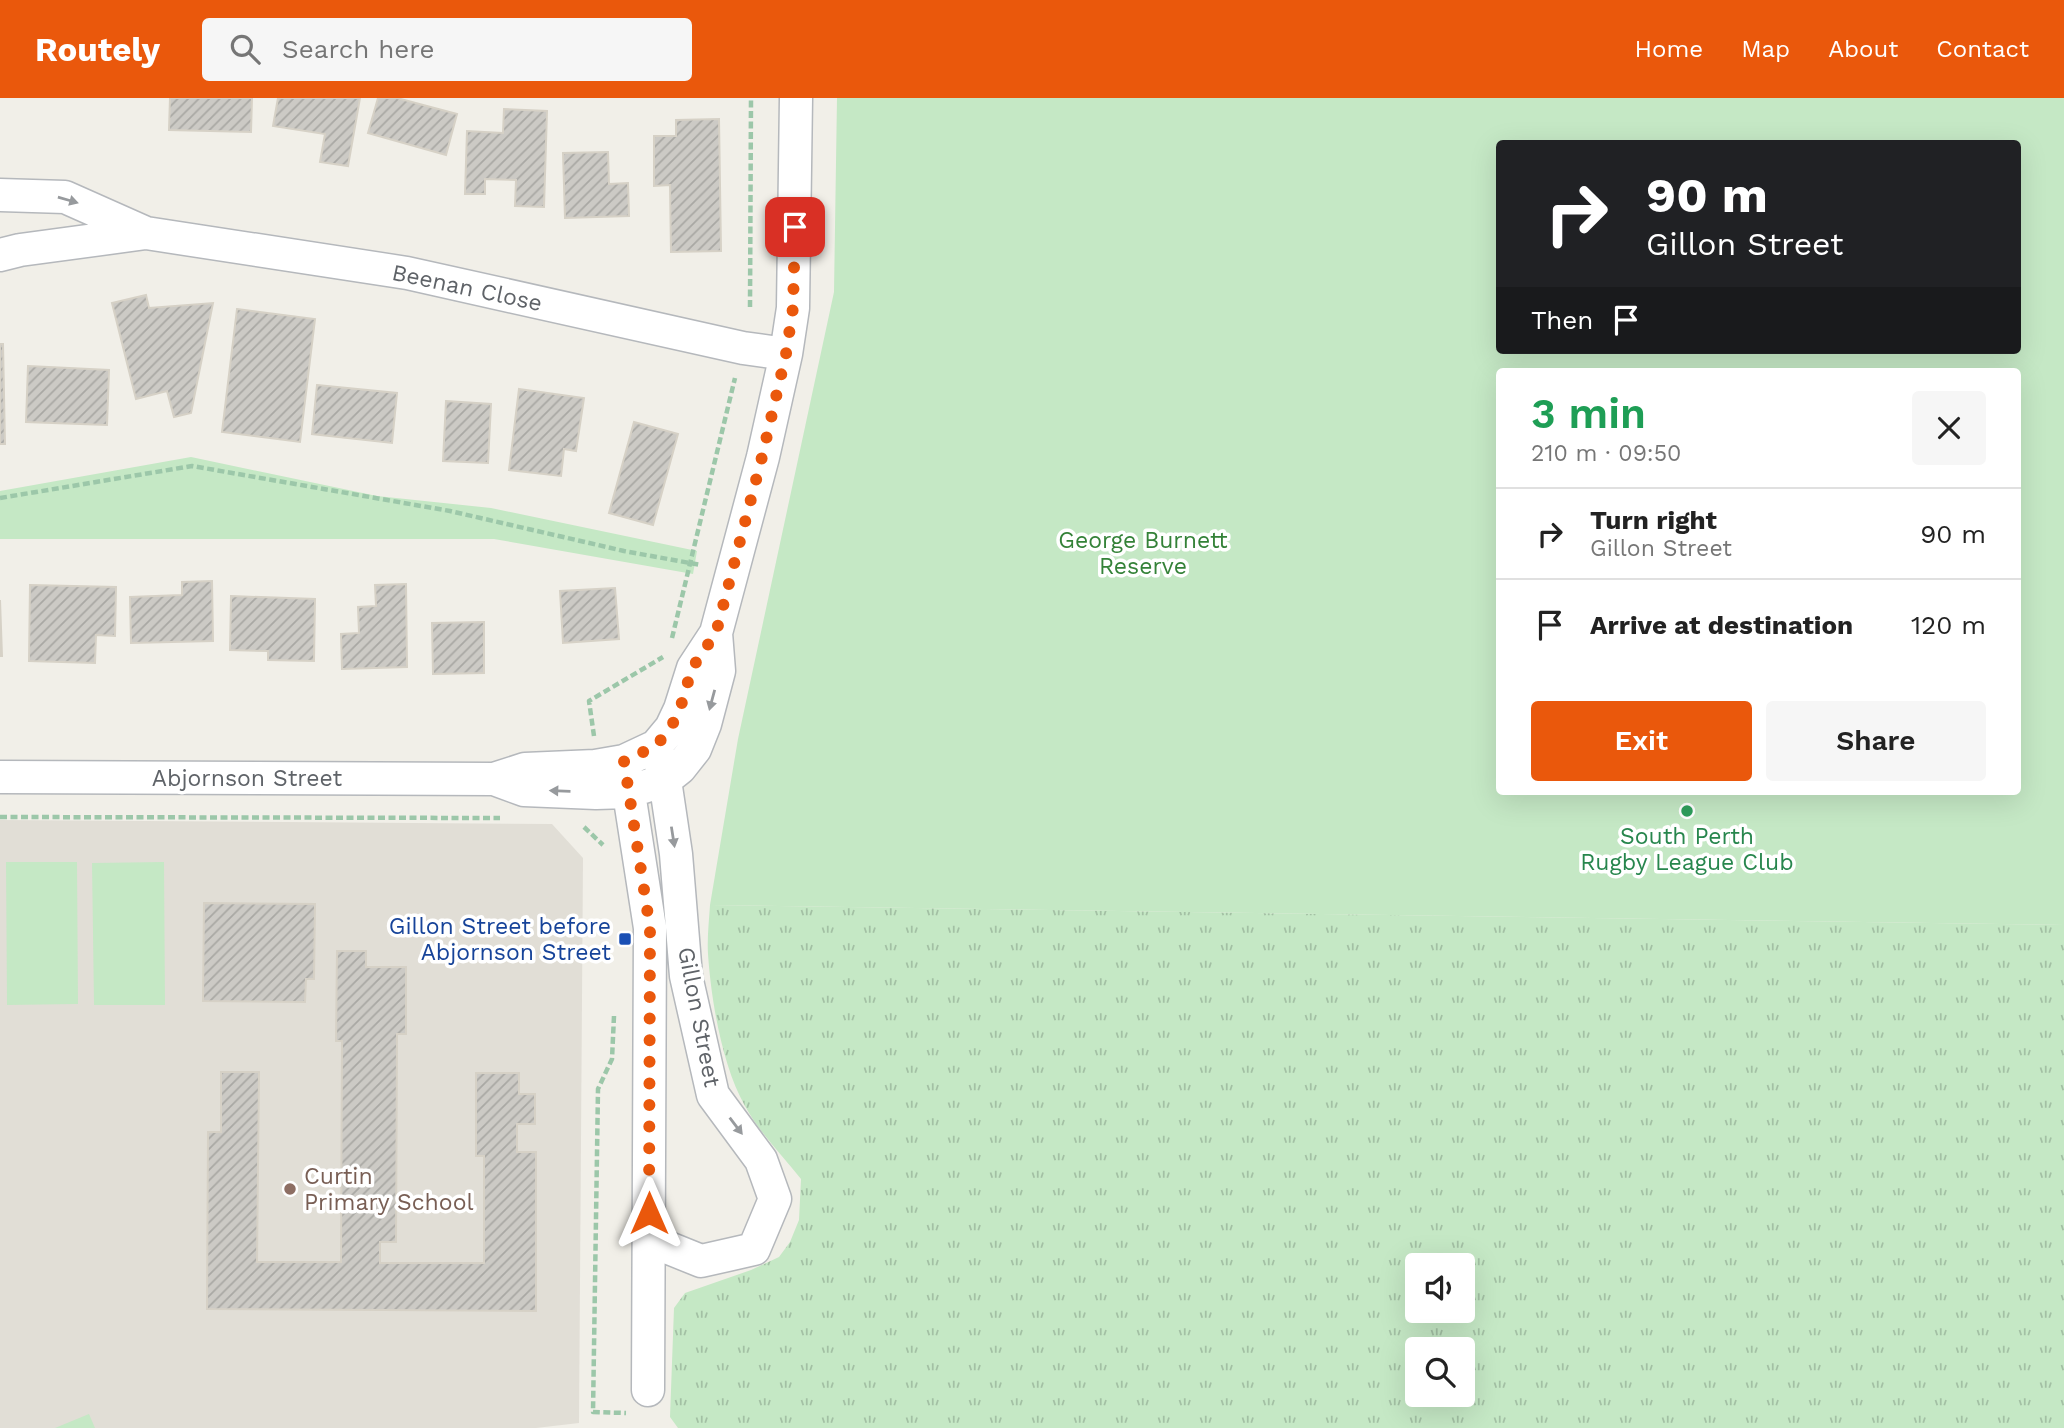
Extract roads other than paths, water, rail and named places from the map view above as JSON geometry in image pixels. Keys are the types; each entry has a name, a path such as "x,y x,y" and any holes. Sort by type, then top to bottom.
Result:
{"street":[{"path":"624,761 656,746 671,727 680,709 692,668 716,633 733,573 786,354 793,308 796,98"},
{"name":"Beenan Close","path":"0,195 65,197 146,233 407,274 743,348 786,354"},
{"name":"Beenan Close","path":"0,255 146,233"},
{"path":"628,792 665,780 680,768 695,749 705,724 719,671 716,633"},
{"name":"Gillon Street","path":"649,1240 701,1261 754,1249 775,1199 761,1160 713,1095 686,976 676,854 665,780 656,746"},
{"name":"Gillon Street","path":"624,761 650,928 649,1240 639,1402"},
{"name":"Abjornson Street","path":"0,777 494,779 525,769 595,766 624,761"},
{"name":"Abjornson Street","path":"494,779 524,790 628,792"}],"place":[{"name":"South Perth Rugby League Club","path":"1687,811"},
{"name":"Gillon Street before Abjornson Street","path":"625,939"},
{"name":"Curtin Primary School","path":"290,1189"}],"park label":[{"name":"George Burnett Reserve","path":"1143,553"}]}
